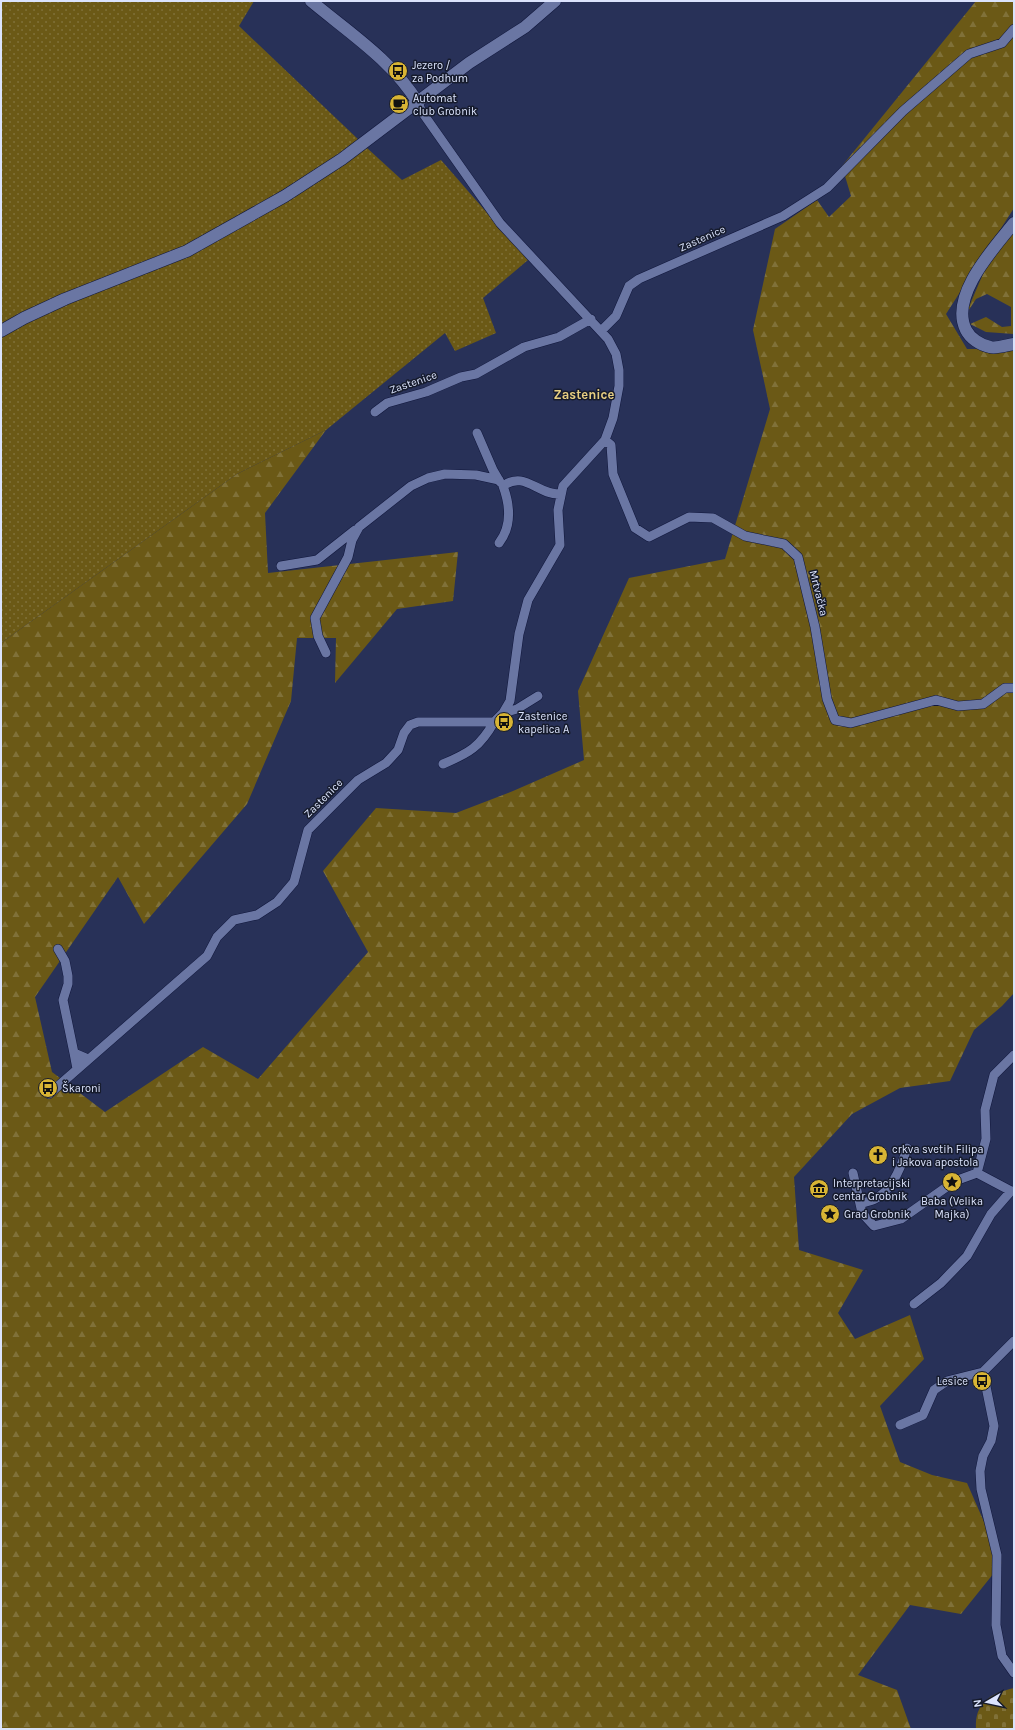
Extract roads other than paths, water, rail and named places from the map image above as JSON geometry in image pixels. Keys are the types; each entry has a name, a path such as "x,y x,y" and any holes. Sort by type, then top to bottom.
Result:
{"main road":[{"path":"311,1 392,68 408,86 418,103"},
{"path":"1,331 24,318 65,299 187,251 291,192 342,159 469,63 525,27 555,1"},
{"path":"1014,223 983,262 968,289 962,309 962,323 969,337 990,348 1014,344"}],"street":[{"name":"Zastenice","path":"601,331 616,316 629,286 639,278 783,216 830,185 903,111 969,54 1002,43 1014,29"},
{"path":"418,103 422,112 500,222 608,339 616,354 620,370 619,386 613,418 604,440 579,470 568,478 560,494 558,510 560,545 528,600 519,634 510,701 503,713 494,722 486,738 478,746 443,764"},
{"name":"Zastenice","path":"375,412 387,403 426,392 461,377 476,374 524,347 559,337 591,319"},
{"path":"477,433 507,497 508,528 499,543"},
{"name":"Mrtvačka","path":"604,440 611,445 612,474 635,528 649,537 689,517 713,518 746,536 784,544 798,557 815,627 827,699 835,720 851,723 936,700 958,706 983,704 1005,688 1014,688"},
{"path":"281,566 317,560 411,486 428,478 446,474 476,475 501,483 516,480 525,481 551,494 560,494"},
{"path":"326,653 318,636 315,618 348,557 352,540 359,527"},
{"path":"503,713 517,709 538,696"},
{"name":"Zastenice","path":"49,1094 207,956 217,937 225,927 234,920 257,915 277,902 294,882 308,830 358,780 386,764 398,750 404,733 410,725 418,722 494,722"},
{"path":"58,949 65,961 68,976 68,984 63,1000 77,1069"},
{"path":"74,1053 88,1059"},
{"path":"977,1173 986,1139 985,1110 994,1075 1014,1055"},
{"path":"860,1204 876,1199 884,1192 903,1161 907,1148"},
{"path":"853,1172 862,1213 874,1226 901,1219 955,1181 977,1173 1013,1191 991,1214 967,1256 941,1283 914,1304"},
{"path":"900,1425 923,1415 934,1390 946,1381 983,1372 1014,1341"},
{"path":"983,1372 994,1426 991,1441 983,1456 980,1471 982,1489 997,1555 996,1624 1002,1656 1014,1673"}],"place":[{"name":"Jezero / za Podhum","path":"398,71"},
{"name":"Automat club Grobnik","path":"399,104"},
{"name":"Zastenice kapelica A","path":"504,722"},
{"name":"Škaroni","path":"48,1088"},
{"name":"crkva svetih Filipa i Jakova apostola","path":"878,1155"},
{"name":"Baba (Velika Majka)","path":"952,1182"},
{"name":"Interpretacijski centar Grobnik","path":"819,1189"},
{"name":"Grad Grobnik","path":"830,1214"},
{"name":"Lesice","path":"982,1381"}],"district":[{"name":"Zastenice","path":"584,394"}]}
